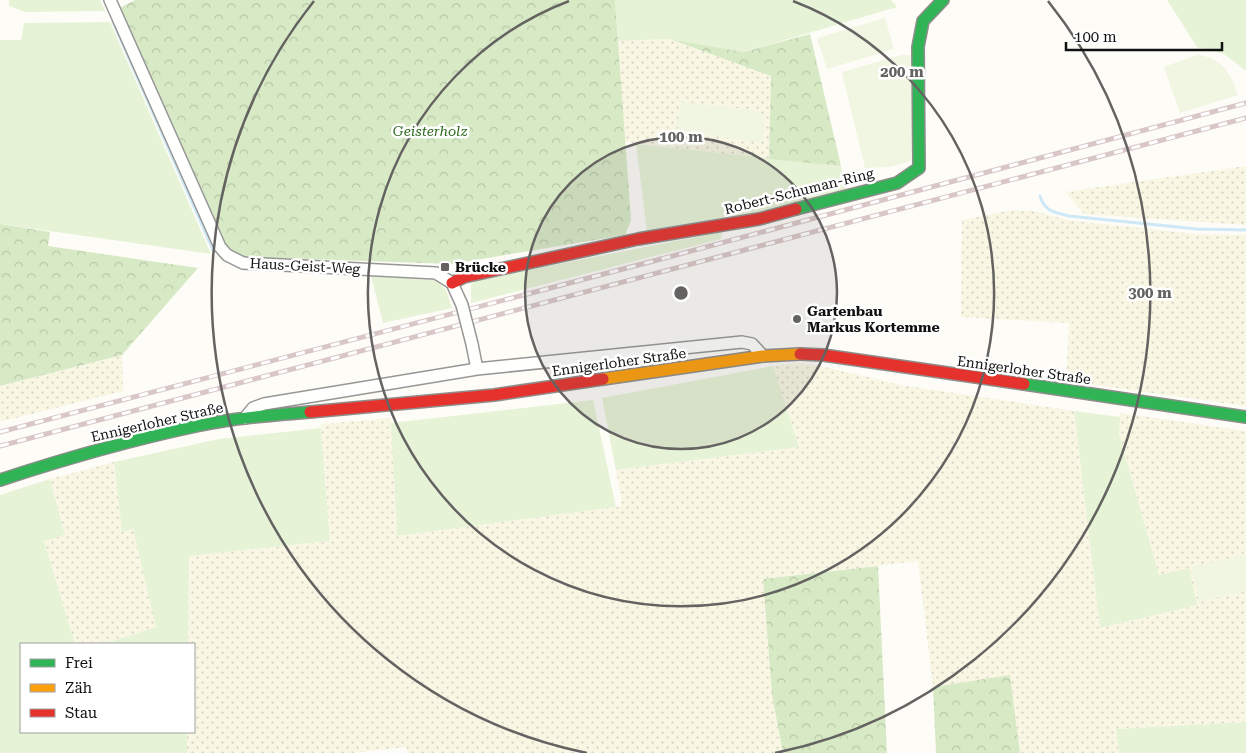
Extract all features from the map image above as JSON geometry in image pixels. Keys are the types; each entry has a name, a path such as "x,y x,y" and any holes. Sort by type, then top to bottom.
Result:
{"main road":[{"name":"Robert-Schuman-Ring","path":"452,283 464,277 578,251 759,219 897,183 919,168 918,47 923,21 943,0"},
{"name":"Ennigerloher Straße","path":"0,480 33,468 145,438 196,426 245,418 494,396 764,356 823,355 1246,417"}],"street":[{"name":"Haus-Geist-Weg","path":"110,0 220,246 228,255 243,263 436,273 452,283"},
{"path":"452,283 462,305 478,369"},
{"path":"245,418 253,408 264,404 478,369 742,342 752,344 764,356"}],"shaded area":[{"path":"670,39 772,76 769,159 624,142 618,41"},
{"path":"1246,166 1246,225 1084,214 1065,192"},
{"path":"1013,210 1034,211 1067,220 1194,234 1246,235 1246,406 1066,381 1069,323 961,317 962,220"},
{"path":"122,355 123,391 0,422 0,386"},
{"path":"798,363 821,366 901,385 1074,411 1100,628 1197,605 1159,575 1119,434 1120,413 1246,431 1246,722 1116,729 1119,753 1020,753 1010,675 933,687 918,561 763,579 772,694 783,753 407,753 406,747 352,753 187,753 187,733 195,733 195,643 188,643 189,556 330,541 321,424 391,418 397,536 622,506 616,470 799,447 773,366"},
{"path":"114,462 122,531 133,529 157,627 113,641 75,643 44,541 65,535 50,479"}],"green space":[{"path":"9,0 100,0 105,11 25,12 9,6"},
{"name":"Geisterholz","path":"135,0 615,0 631,220 625,235 452,264 244,257 228,249 119,8"},
{"path":"615,0 891,0 897,7 744,52 670,39 618,41"},
{"path":"1167,0 1246,0 1246,71 1224,54 1197,47"},
{"path":"885,18 894,49 827,69 817,38"},
{"path":"110,22 211,254 0,224 0,40 21,40 24,23"},
{"path":"810,34 841,166 769,159 771,76 670,39 744,52"},
{"path":"902,55 912,55 911,161 890,167 865,168 842,72"},
{"path":"1197,55 1205,56 1219,63 1228,73 1238,95 1180,113 1164,67"},
{"path":"681,102 755,110 764,122 763,138 759,142 679,131 677,125"},
{"path":"636,144 841,166 846,190 753,213 647,231"},
{"path":"0,224 50,232 48,246 198,268 122,355 0,386"},
{"path":"722,232 721,239 471,303 471,284 478,280"},
{"path":"371,276 435,280 446,290 452,308 383,323"},
{"path":"773,366 799,447 616,470 602,398"},
{"path":"593,400 616,507 397,536 391,423"},
{"path":"1074,411 1120,417 1119,434 1159,575 1189,568 1197,605 1100,628"},
{"path":"321,428 330,541 189,556 188,643 92,643 113,641 156,627 133,529 122,532 114,462 219,439"},
{"path":"50,479 65,535 44,541 75,643 20,643 20,733 187,733 187,753 0,753 0,495"},
{"path":"1246,555 1246,591 1199,602 1191,567"},
{"path":"878,566 887,753 783,753 772,695 763,579"},
{"path":"1010,675 1020,753 936,753 933,687"},
{"path":"1246,722 1246,753 1119,753 1116,729"}],"waterway":[{"path":"113,22 213,250"},
{"path":"1040,196 1047,208 1069,216 1197,229 1246,230"}],"railway":[{"path":"0,432 1246,103"},
{"path":"0,446 1246,118"}],"traffic: fast":[{"path":"796,209 897,183 919,168 918,47 923,21 943,0"},
{"path":"1024,384 1246,417"},
{"path":"0,480 97,450 196,426 239,419 310,412"}],"traffic: slow":[{"path":"603,379 763,356 800,354"}],"traffic: jam":[{"path":"452,283 464,277 638,239 759,219 796,209"},
{"path":"800,354 823,355 1024,384"},
{"path":"310,412 494,395 603,379"}],"place":[{"name":"Brücke","path":"445,267"},
{"name":"Gartenbau Markus Kortemme","path":"797,319"}]}
